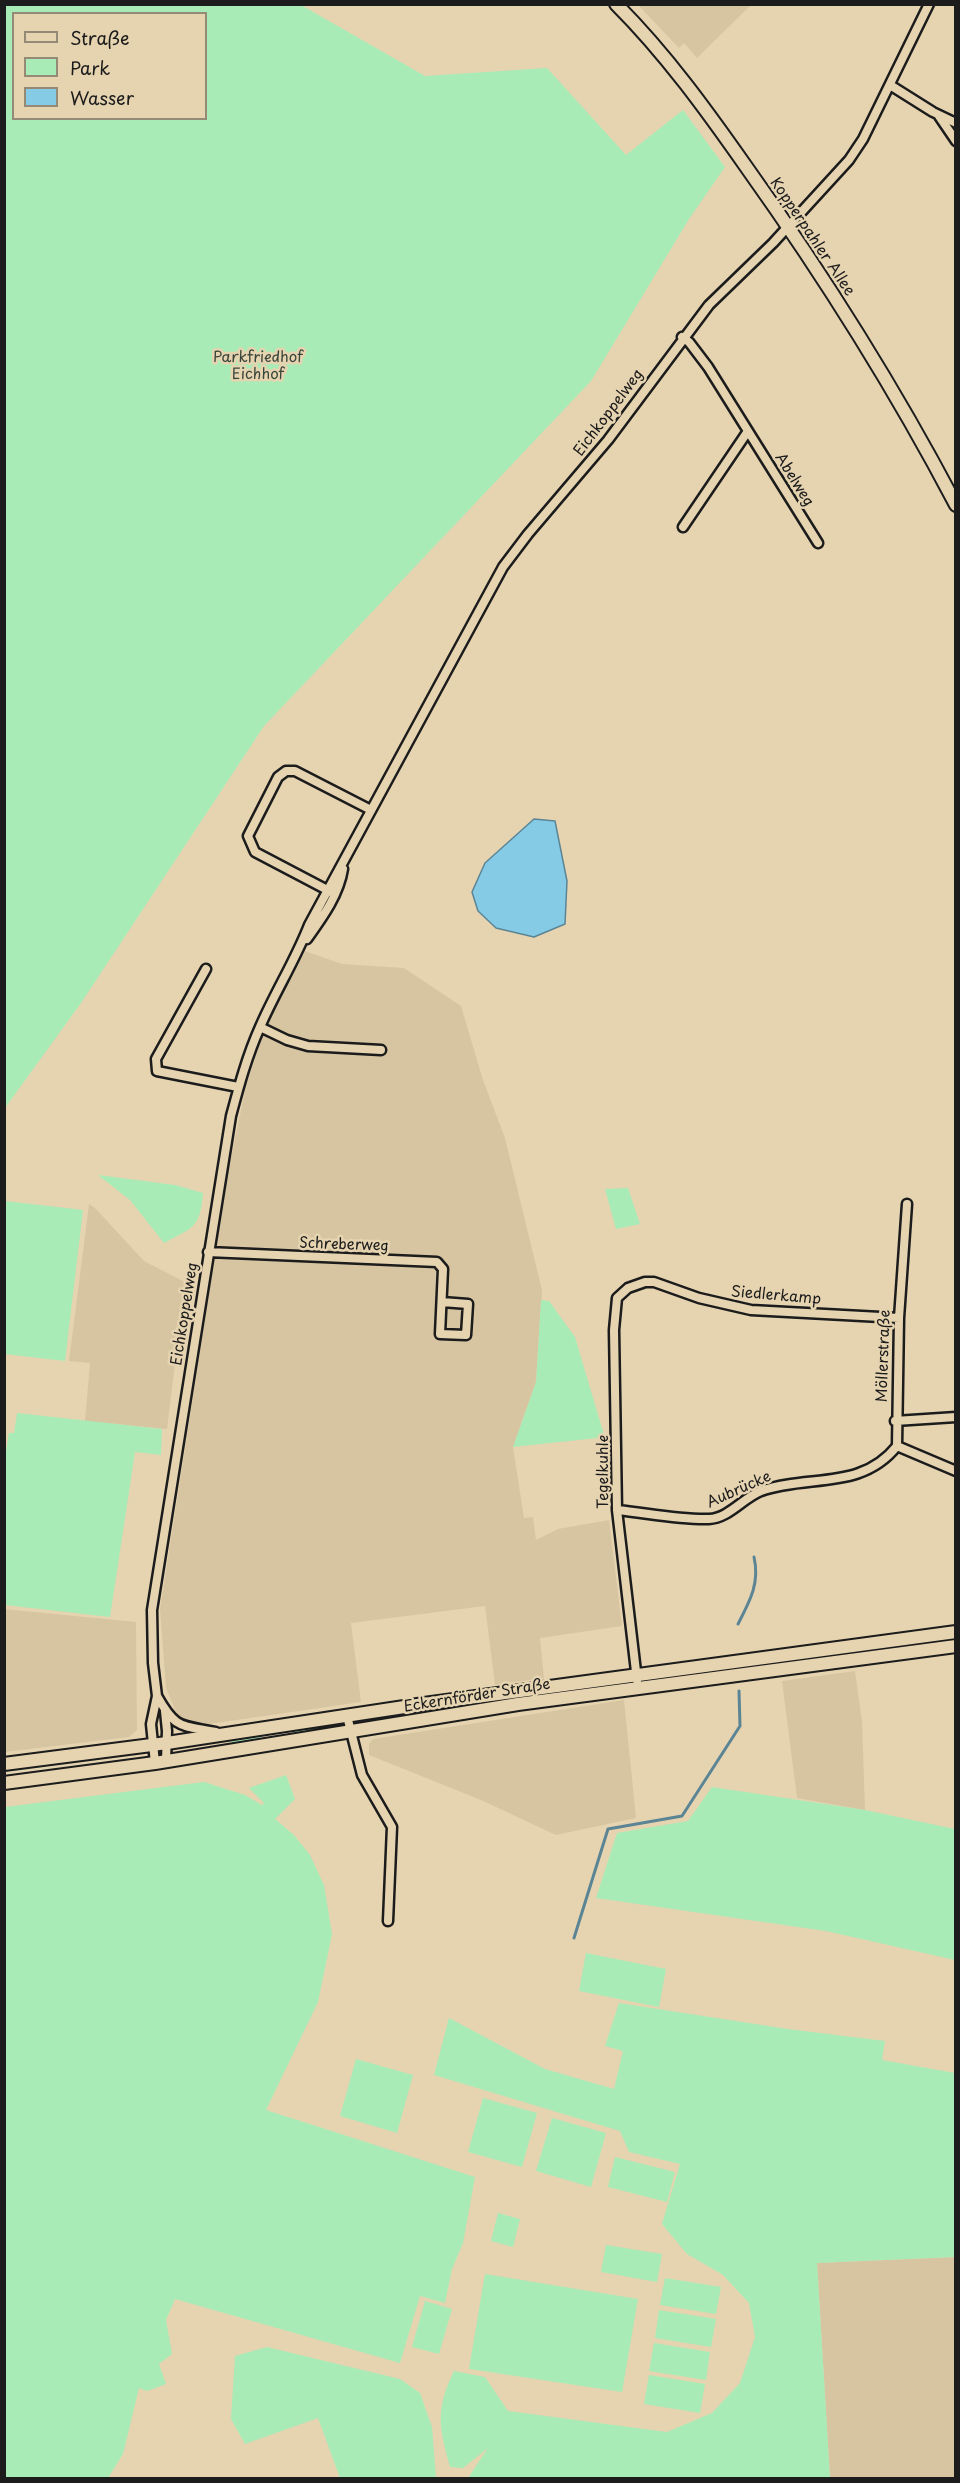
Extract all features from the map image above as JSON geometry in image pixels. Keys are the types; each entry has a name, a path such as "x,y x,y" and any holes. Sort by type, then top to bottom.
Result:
{"main road":[{"name":"Kopperpahler Allee","path":"616,4 673,68 789,225 863,340 956,505"},
{"name":"Eckernförder Straße","path":"4,1783 161,1762 637,1681 956,1632"},
{"name":"Eckernförder Straße","path":"4,1764 167,1743 346,1716 956,1646"}],"street":[{"name":"Eichkoppelweg","path":"161,1762 152,1745 151,1724 157,1696 153,1663 152,1610 208,1252 238,1087 260,1027 300,949 321,919 343,863 503,567 549,508 608,440 682,337 723,290 789,225 855,151 929,4"},
{"path":"890,85 956,123"},
{"path":"939,115 956,141"},
{"name":"Abelweg","path":"682,337 696,350 818,543"},
{"path":"683,527 748,431"},
{"path":"331,892 255,852 248,836 278,777 286,771 295,771 371,810"},
{"path":"206,969 156,1059 157,1071 238,1087"},
{"path":"260,1027 287,1040 308,1046 381,1050"},
{"name":"Möllerstraße","path":"897,1446 895,1421 899,1318 907,1204"},
{"name":"Schreberweg","path":"208,1252 437,1262 443,1269 440,1334 466,1335 468,1304 442,1302"},
{"name":"Tegelkuhle","path":"637,1681 617,1510 615,1313 617,1298 622,1292 645,1282 654,1282"},
{"name":"Siedlerkamp","path":"654,1282 699,1298 751,1310 899,1318"},
{"path":"895,1421 956,1417"},
{"path":"897,1446 956,1471"},
{"name":"Aubrücke","path":"617,1510 716,1518 758,1492 785,1484 856,1476 887,1459 897,1446"},
{"name":"Eichkoppelweg","path":"157,1696 165,1711 185,1728 220,1734"},
{"name":"Eichkoppelweg","path":"161,1762 167,1743 165,1711"},
{"path":"346,1716 362,1775 392,1827 388,1921"}],"shaded area":[{"path":"638,5 751,5 697,58 684,43 679,48"},
{"path":"305,951 342,964 404,968 461,1006 483,1080 505,1138 542,1290 536,1382 513,1447 524,1518 533,1517 536,1540 558,1529 609,1520 622,1626 540,1638 544,1678 495,1685 485,1606 351,1623 361,1702 195,1726 177,1715 166,1688 160,1609 228,1172 246,1086 265,1028"},
{"path":"89,1204 144,1261 185,1282 167,1429 85,1421 90,1363 69,1361"},
{"path":"4,1609 136,1622 137,1730 129,1737 5,1752"},
{"path":"855,1671 862,1721 865,1810 797,1798 782,1681"},
{"path":"624,1700 636,1818 556,1835 481,1800 369,1755 369,1744 373,1739"},
{"path":"955,2257 955,2478 830,2478 817,2263"}],"green space":[{"name":"Parkfriedhof Eichhof","path":"5,4 301,5 425,76 547,68 626,155 683,110 725,167 689,219 591,381 264,726 81,1003 5,1108"},
{"path":"98,1175 175,1185 203,1193 200,1214 193,1226 164,1243 130,1200"},
{"path":"628,1188 640,1224 616,1229 605,1189"},
{"path":"5,1201 83,1210 65,1361 5,1354"},
{"path":"541,1300 549,1301 575,1337 604,1435 597,1438 513,1447 536,1382"},
{"path":"17,1413 162,1429 161,1455 135,1452 110,1617 5,1605 5,1457 9,1433 14,1433"},
{"path":"955,1638 955,1641 875,1650 875,1649"},
{"path":"338,1723 339,1728 293,1736 291,1734 292,1730"},
{"path":"261,1735 262,1740 232,1745 231,1740"},
{"path":"131,1753 132,1755 5,1772 4,1770"},
{"path":"286,1775 295,1799 275,1819 294,1835 310,1855 324,1885 332,1934 318,2002 266,2110 475,2177 463,2243 452,2269 445,2303 420,2296 400,2363 175,2299 166,2320 172,2354 159,2364 166,2384 147,2391 139,2388 123,2454 108,2478 5,2478 5,1807 204,1782 245,1795 262,1805 264,1803 249,1788"},
{"path":"712,1787 865,1810 955,1829 955,1960 826,1931 596,1898 617,1833 688,1821"},
{"path":"586,1953 666,1969 659,2007 579,1991"},
{"path":"619,2003 788,2029 885,2041 882,2060 955,2073 955,2257 817,2263 830,2478 468,2478 488,2448 463,2468 450,2467 441,2429 441,2408 454,2371 485,2377 508,2411 667,2432 712,2413 740,2383 755,2337 749,2303 723,2275 687,2254 662,2224 680,2164 629,2152 620,2131 434,2075 449,2018 545,2069 614,2089 623,2051 605,2046"},
{"path":"356,2059 413,2075 397,2133 340,2116"},
{"path":"483,2098 537,2113 522,2167 468,2152"},
{"path":"552,2118 606,2133 591,2187 536,2171"},
{"path":"615,2157 675,2172 667,2202 608,2187"},
{"path":"498,2213 520,2219 513,2247 491,2241"},
{"path":"606,2245 662,2254 657,2282 601,2272"},
{"path":"485,2274 638,2299 622,2392 469,2369"},
{"path":"665,2278 721,2287 716,2314 660,2305"},
{"path":"425,2301 452,2309 439,2354 412,2347"},
{"path":"659,2310 716,2319 711,2347 655,2338"},
{"path":"654,2343 710,2352 706,2380 649,2371"},
{"path":"267,2347 400,2379 420,2393 432,2427 436,2478 340,2478 318,2418 245,2444 231,2419 235,2356"},
{"path":"649,2375 705,2384 700,2413 644,2404"}],"water":[{"path":"534,819 555,821 567,881 565,924 534,937 496,928 478,911 472,892 485,863"}],"waterway":[{"path":"738,1624 755,1584 754,1557"},
{"path":"574,1938 608,1829 682,1816 740,1726 739,1691"}]}
